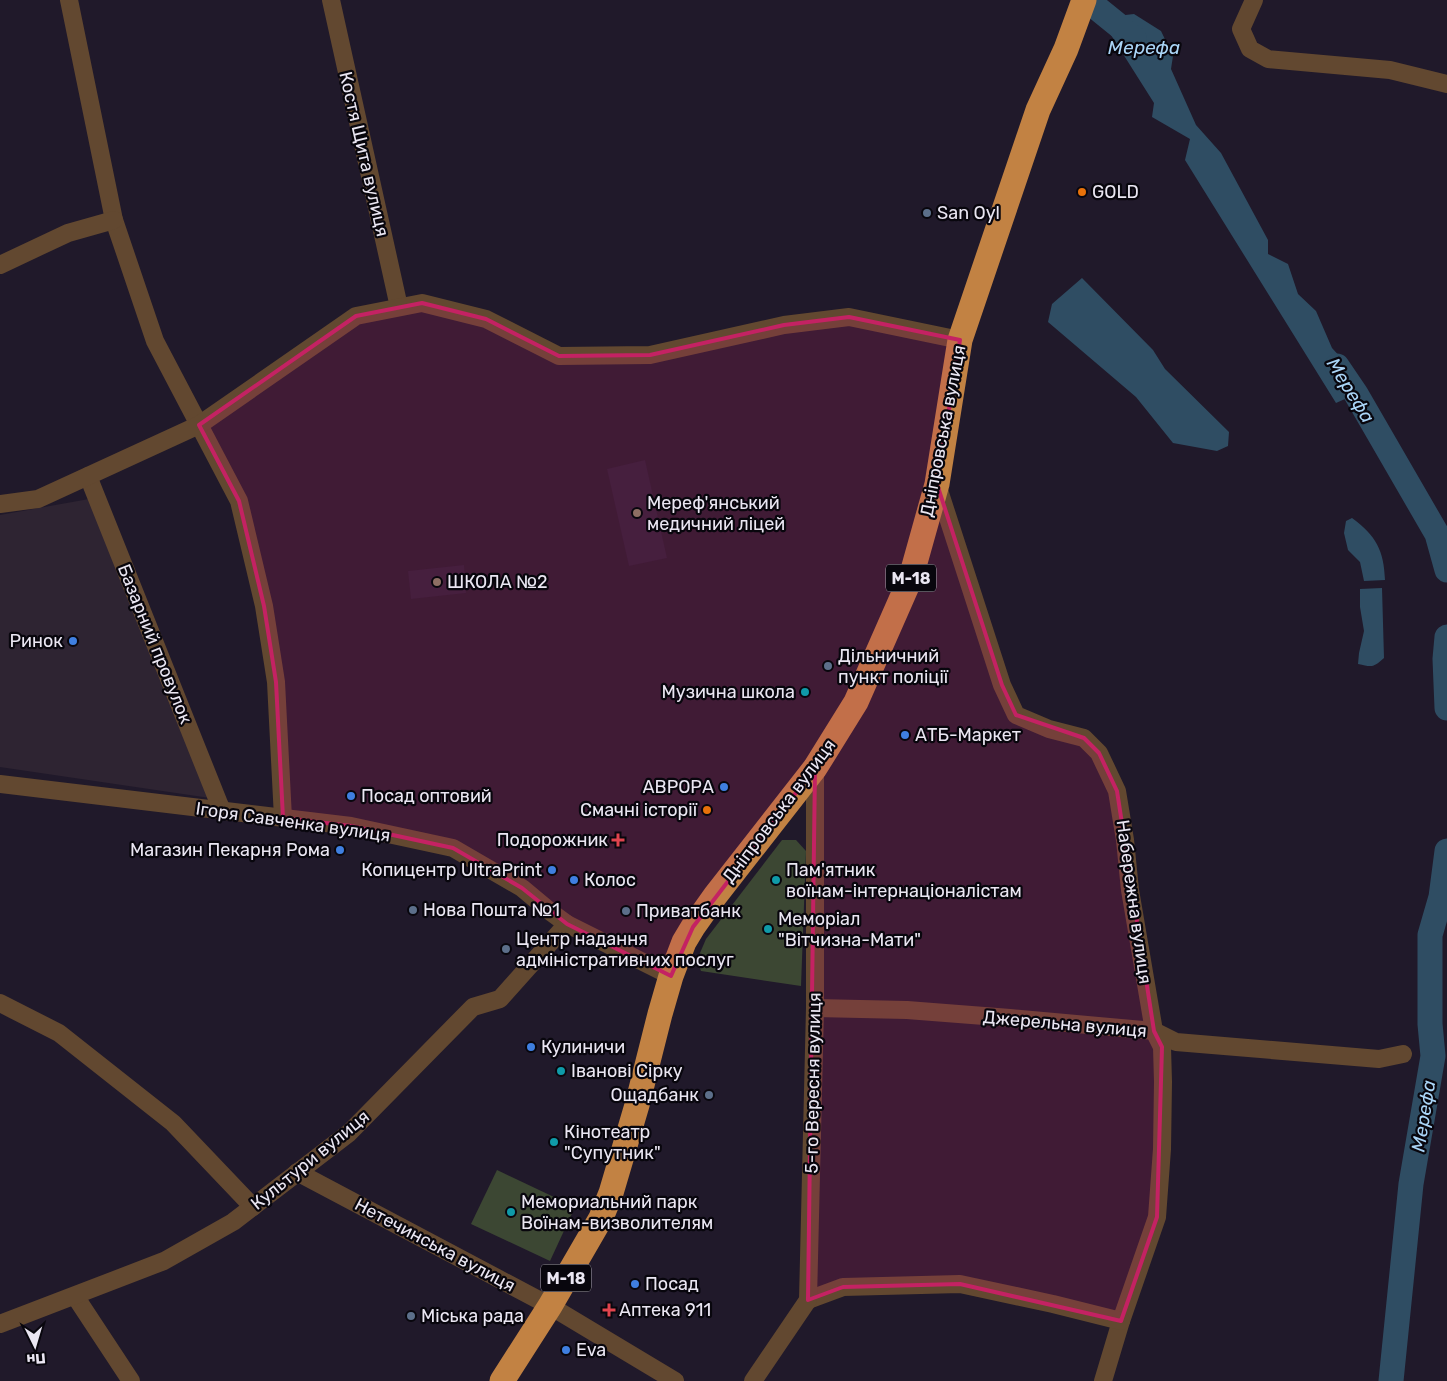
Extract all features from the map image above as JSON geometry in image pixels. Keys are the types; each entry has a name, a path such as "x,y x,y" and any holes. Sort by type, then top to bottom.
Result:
{"highway":[{"name":"Дніпровська вулиця","path":"502,1381 550,1306 601,1218 611,1193 670,976 692,927 815,768 856,702 911,577 937,484 960,340 1038,110 1066,49 1084,0"}],"street":[{"path":"69,0 114,220 155,341 239,501 264,606 276,682 283,818"},
{"name":"Костя Щита вулиця","path":"331,0 399,308"},
{"path":"1254,0 1241,29 1250,49 1268,59 1390,70 1447,84"},
{"path":"0,265 68,233 114,220"},
{"path":"0,504 38,499 199,426 356,316 422,303 486,319 559,356 650,355 784,325 849,317 960,340"},
{"name":"Базарний провулок","path":"88,476 222,811"},
{"name":"Набережна вулиця","path":"937,484 1002,684 1016,715 1049,729 1084,738 1099,753 1117,791 1125,840 1130,890 1154,1031 1162,1047 1162,1149 1157,1217 1121,1321 1103,1381"},
{"name":"5-го Вересня вулиця","path":"808,1300 815,1008 815,768"},
{"name":"Ігоря Савченка вулиця","path":"0,784 351,826 453,848 522,888 567,924 670,976"},
{"name":"Культури вулиця","path":"0,1324 164,1261 233,1222 349,1133 474,1006 500,999 567,924"},
{"path":"0,1003 60,1033 173,1123 253,1207"},
{"name":"Джерельна вулиця","path":"815,1008 925,1012 1154,1031 1176,1042 1379,1058 1402,1054"},
{"name":"Нетечинська вулиця","path":"297,1172 550,1306 674,1381"},
{"path":"753,1381 808,1300 844,1287 960,1284 1121,1321"},
{"path":"75,1296 131,1381"}],"highlighted area":[{"path":"422,303 486,319 559,356 650,355 784,325 849,317 960,340 937,484 1002,685 1016,715 1084,738 1099,753 1117,791 1154,1031 1162,1047 1157,1217 1121,1321 960,1284 843,1287 808,1300 815,768 693,927 671,976 567,924 522,888 453,848 351,826 283,818 276,682 264,606 239,501 199,425 356,316"}],"shaded area":[{"name":"Мереф'янський медичний ліцей","path":"645,460 667,558 629,566 607,469"},
{"name":"Ринок","path":"89,499 210,798 0,767 0,515"},
{"name":"ШКОЛА №2","path":"464,565 466,593 411,599 408,571"}],"green space":[{"path":"782,840 796,840 806,851 801,986 701,971 697,960 706,939"},
{"path":"497,1170 575,1207 550,1261 471,1224"}],"water":[{"name":"Мерефа","path":"1134,14 1161,31 1173,56 1171,69 1196,125 1221,153 1268,240 1268,254 1288,264 1298,294 1316,311 1332,348 1355,373 1356,394 1336,403 1185,160 1190,139 1152,117 1154,103 1111,35 1108,17"},
{"path":"1082,278 1153,350 1165,369 1229,432 1228,446 1217,451 1173,443 1136,397 1048,322 1052,304"},
{"path":"1352,518 1367,531 1377,544 1383,560 1385,580 1364,581 1360,562 1348,550 1344,533 1346,521"},
{"path":"1382,588 1384,658 1372,666 1358,664 1364,631 1360,607 1360,589"}],"waterway":[{"name":"Мерефа","path":"1087,0 1134,38"},
{"name":"Мерефа","path":"1337,366 1356,394 1437,534 1447,570"},
{"name":"Мерефа","path":"1447,637 1445,659 1447,708"},
{"name":"Мерефа","path":"1391,1381 1411,1184 1433,1056 1430,1024 1430,935 1441,897 1447,851"}],"place":[{"name":"GOLD","path":"1082,192"},
{"name":"San Oyl","path":"927,213"},
{"name":"Мереф'янський медичний ліцей","path":"637,513"},
{"name":"ШКОЛА №2","path":"437,582"},
{"name":"Ринок","path":"73,641"},
{"name":"Дільничний пункт поліції","path":"828,666"},
{"name":"Музична школа","path":"805,692"},
{"name":"АТБ-Маркет","path":"905,735"},
{"name":"АВРОРА","path":"724,787"},
{"name":"Посад оптовий","path":"351,796"},
{"name":"Смачні історії","path":"707,810"},
{"name":"Подорожник","path":"618,840"},
{"name":"Магазин Пекарня Рома","path":"340,850"},
{"name":"Копицентр UltraPrint","path":"552,870"},
{"name":"Колос","path":"574,880"},
{"name":"Пам'ятник воїнам-інтернаціоналістам","path":"776,880"},
{"name":"Нова Пошта №1","path":"413,910"},
{"name":"Приватбанк","path":"626,911"},
{"name":"Меморіал \"Вітчизна-Мати\"","path":"768,929"},
{"name":"Центр надання адміністративних послуг","path":"506,949"},
{"name":"Кулиничи","path":"531,1047"},
{"name":"Іванові Сірку","path":"561,1071"},
{"name":"Ощадбанк","path":"709,1095"},
{"name":"Кінотеатр \"Супутник\"","path":"554,1142"},
{"name":"Мемориальний парк Воїнам-визволителям","path":"511,1212"},
{"name":"Посад","path":"635,1284"},
{"name":"Аптека 911","path":"609,1310"},
{"name":"Міська рада","path":"411,1316"},
{"name":"Eva","path":"566,1350"}]}
